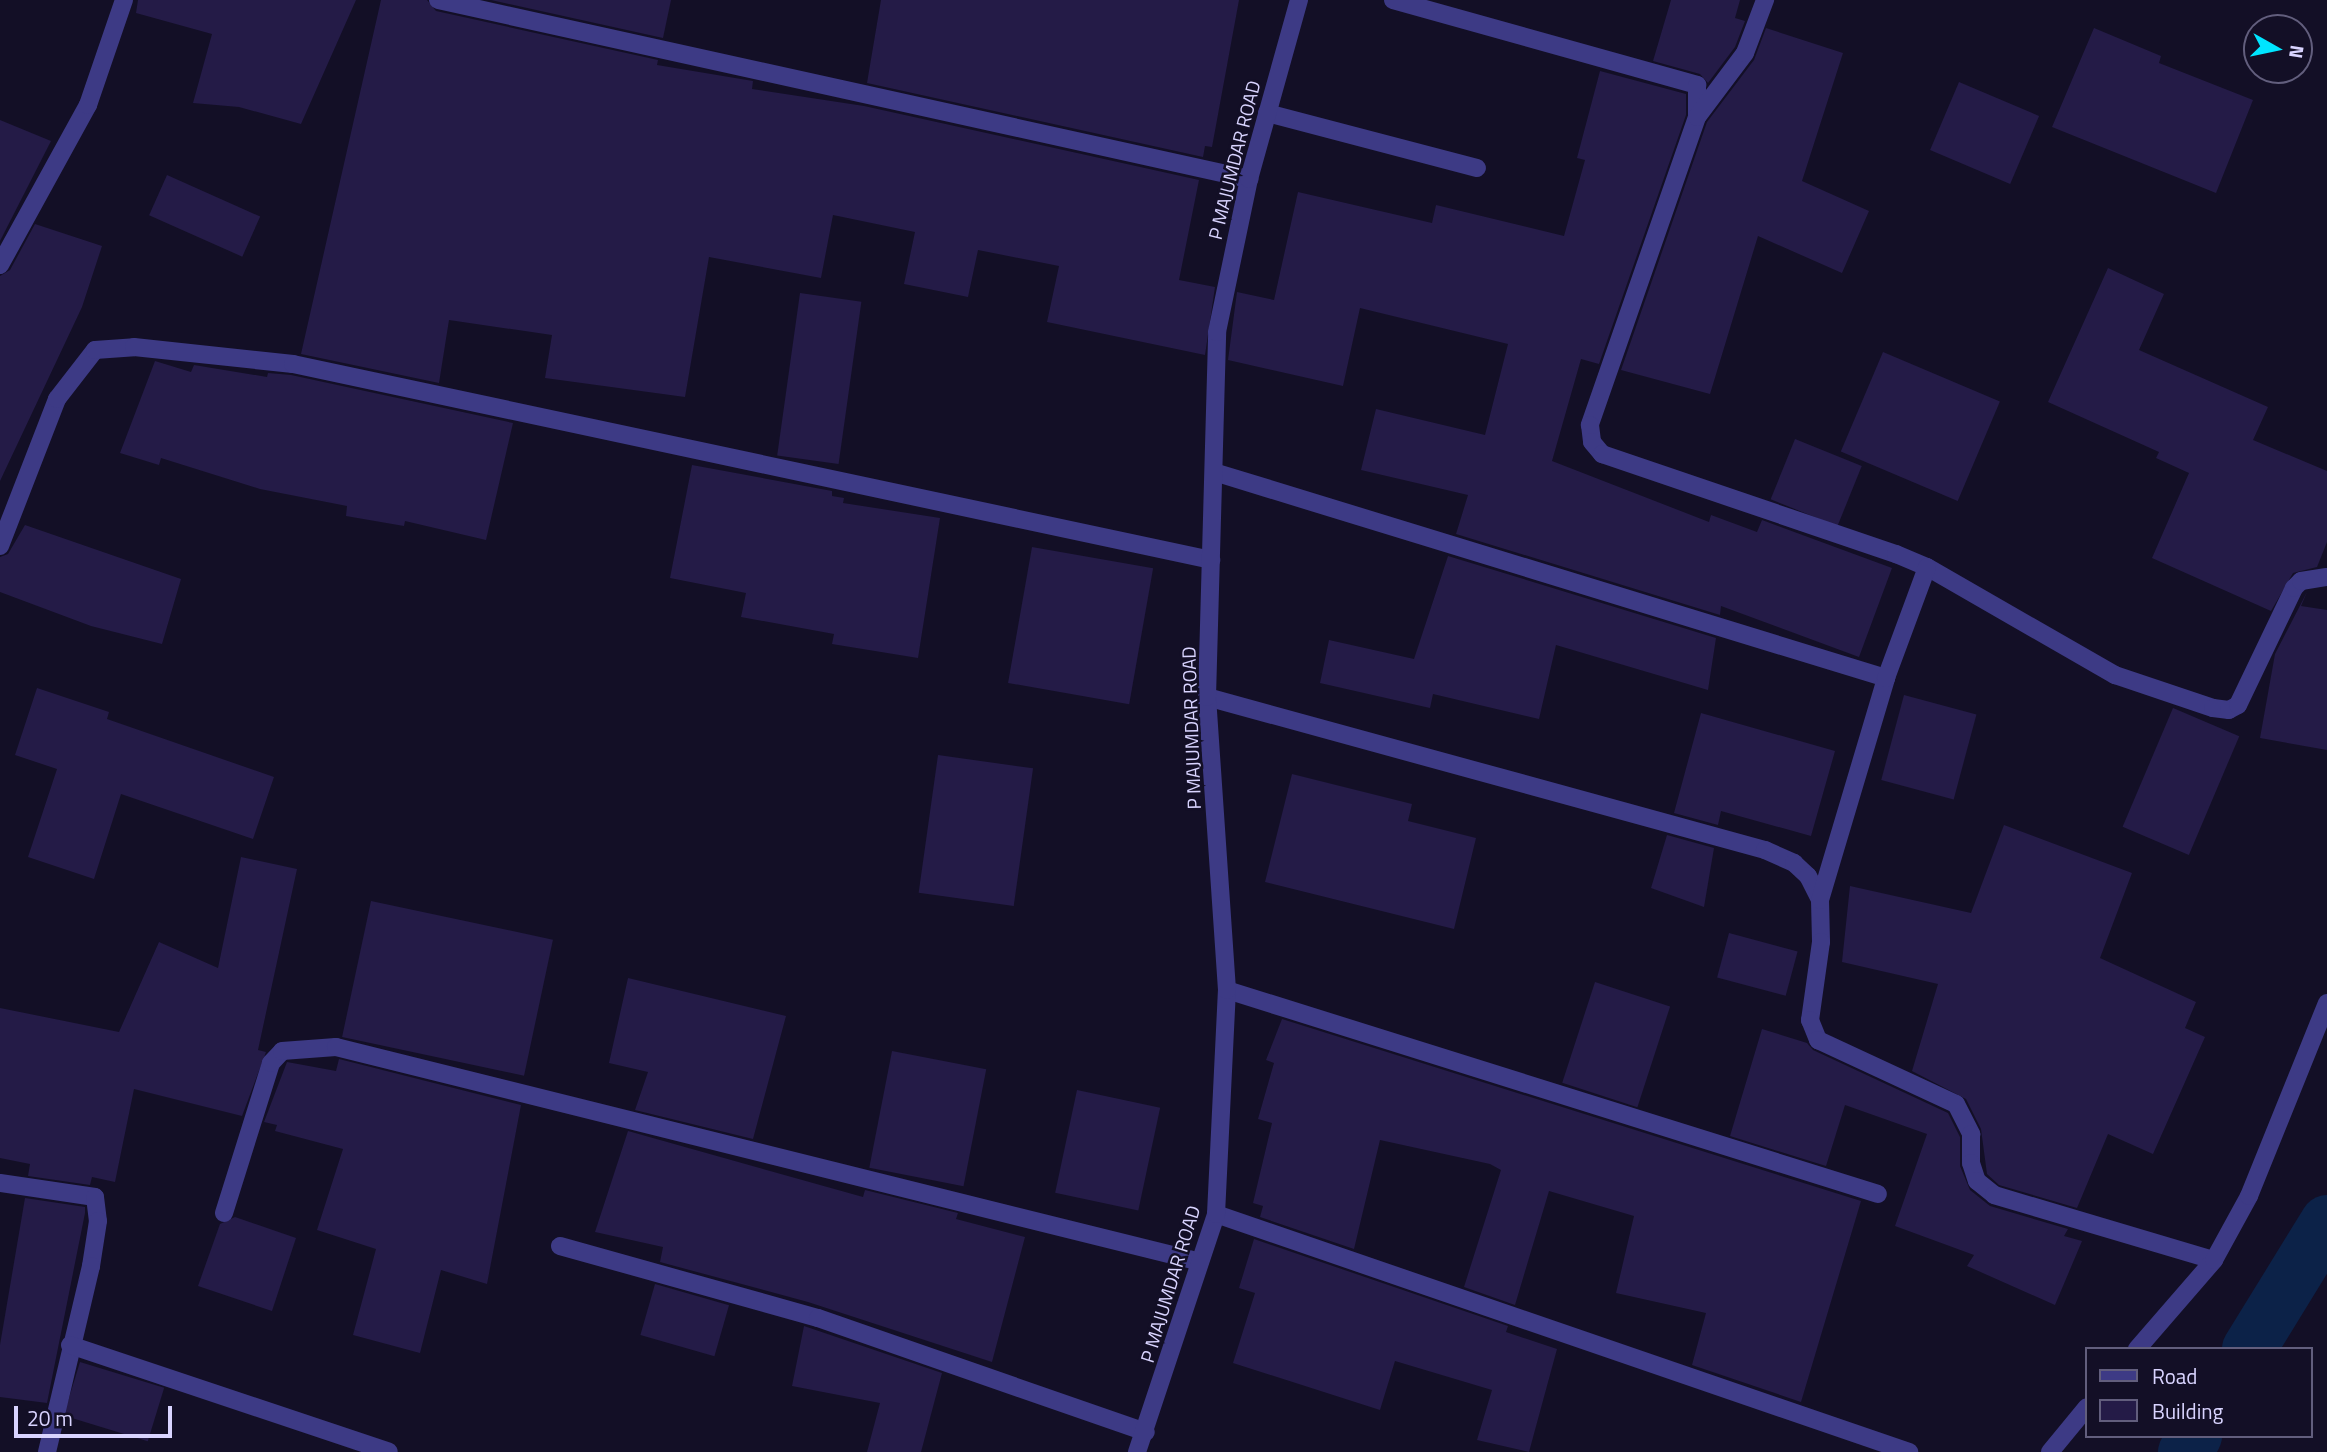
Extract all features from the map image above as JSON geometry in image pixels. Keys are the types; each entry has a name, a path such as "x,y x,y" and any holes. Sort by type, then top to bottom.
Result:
{"street":[{"path":"0,265 88,105 124,0"},
{"path":"438,0 483,6 1249,178"},
{"name":"P MAJUMDAR ROAD","path":"1138,1452 1216,1214 1227,990 1207,697 1217,332 1249,178 1299,0"},
{"path":"1392,0 1680,78 1696,85 1697,117"},
{"path":"1765,0 1745,53 1697,117 1590,425 1591,442 1602,454 1927,567 2115,675 2229,710 2249,690 2294,588 2301,581 2327,576"},
{"path":"1267,113 1476,168"},
{"path":"0,546 5,516 57,399 81,365 96,350 145,348 293,364 1211,560"},
{"path":"1214,471 1886,678"},
{"path":"1927,567 1886,678 1820,900 1821,942 1810,1020 1818,1040 1835,1051 1888,1068 1956,1104 1971,1134 1971,1163 1977,1181 1994,1195 2214,1260"},
{"path":"1207,697 1765,850 1794,863 1808,876 1820,900"},
{"path":"1227,990 1878,1194"},
{"path":"2139,1347 2214,1260 2249,1196 2327,1003"},
{"path":"224,1213 271,1063 282,1051 336,1047 1200,1262"},
{"path":"0,1183 95,1197 98,1221 91,1266 70,1345 47,1452"},
{"path":"1216,1214 1909,1452"},
{"path":"560,1246 818,1318 1146,1432"},
{"path":"70,1345 389,1452"},
{"path":"2050,1452 2086,1408"}],"building":[{"path":"138,0 356,0 301,124 239,107 193,103 212,34 136,13"},
{"path":"381,0 427,0 436,11 658,60 657,65 753,81 752,89 864,106 1199,180 1179,280 1215,287 1205,355 1047,322 1059,266 978,250 968,297 904,284 915,232 833,215 821,278 709,257 685,397 545,378 552,335 449,320 439,383 301,354"},
{"path":"491,0 671,0 663,38"},
{"path":"881,0 1239,0 1212,147 1205,146 1203,157 867,83"},
{"path":"1671,0 1740,0 1735,18 1745,21 1735,47 1708,83 1700,74 1653,61"},
{"path":"1766,28 1843,53 1802,181 1869,211 1842,273 1758,236 1710,394 1621,370 1707,122 1754,60"},
{"path":"2094,28 2161,56 2159,63 2253,100 2216,193 2052,127"},
{"path":"1600,71 1686,94 1686,115 1599,364 1581,359 1552,461 1709,522 1711,515 1757,532 1762,520 1892,568 1859,657 1721,606 1720,615 1456,534 1468,495 1361,470 1376,409 1485,435 1508,344 1360,308 1343,386 1228,360 1237,292 1274,300 1298,192 1432,223 1436,205 1564,236 1585,160 1577,158"},
{"path":"1959,82 2039,116 2010,184 1930,150"},
{"path":"0,120 51,141 0,241"},
{"path":"167,175 260,216 242,257 149,215"},
{"path":"35,224 102,246 82,307 0,481 0,276 10,270"},
{"path":"2108,268 2164,294 2139,350 2268,407 2253,440 2327,471 2327,542 2317,567 2293,573 2271,611 2152,558 2189,473 2156,458 2159,452 2048,402"},
{"path":"800,293 861,302 839,464 777,455"},
{"path":"1883,352 2000,402 1958,501 1841,451"},
{"path":"155,361 191,372 194,365 267,377 268,373 291,375 513,423 486,540 405,521 404,526 346,516 347,506 260,489 161,458 159,465 120,453"},
{"path":"1795,439 1862,466 1837,526 1771,499"},
{"path":"692,465 832,491 832,496 844,498 843,503 940,518 918,658 832,644 834,634 741,617 746,593 670,578"},
{"path":"25,525 181,579 162,644 91,626 0,592 0,557 8,554"},
{"path":"1032,547 1153,568 1129,704 1008,683"},
{"path":"1448,556 1716,638 1708,690 1556,645 1539,719 1433,694 1430,708 1320,683 1329,640 1414,659"},
{"path":"2307,592 2301,606 2327,610 2327,750 2260,738 2275,654"},
{"path":"37,688 109,712 107,719 274,777 253,839 121,794 94,879 28,857 57,769 15,755"},
{"path":"1904,695 1976,714 1954,799 1881,780"},
{"path":"2173,708 2239,736 2189,855 2123,827"},
{"path":"1701,713 1835,751 1811,836 1721,811 1718,825 1674,813"},
{"path":"938,755 1033,768 1014,906 919,893"},
{"path":"1292,774 1412,804 1408,821 1476,838 1454,929 1265,882"},
{"path":"2004,825 2132,873 2100,958 2196,1002 2185,1028 2205,1037 2153,1154 2108,1134 2077,1208 1999,1185 1987,1174 1981,1129 1966,1099 1912,1071 1938,984 1842,962 1850,886 1971,913"},
{"path":"1667,835 1714,848 1704,907 1651,888"},
{"path":"241,857 297,869 258,1050 266,1052 242,1116 134,1089 115,1182 92,1177 90,1185 28,1176 30,1164 0,1158 0,1008 119,1032 159,942 218,968"},
{"path":"371,901 553,940 524,1076 342,1037"},
{"path":"1729,933 1798,951 1786,996 1717,977"},
{"path":"628,978 786,1016 753,1139 635,1110 648,1072 609,1063"},
{"path":"1595,982 1670,1006 1637,1107 1562,1083"},
{"path":"1282,1019 1861,1201 1801,1402 1692,1365 1706,1313 1616,1293 1634,1216 1549,1191 1515,1305 1464,1287 1501,1170 1490,1164 1380,1140 1354,1249 1260,1217 1263,1206 1253,1203 1272,1123 1258,1119 1274,1063 1266,1060"},
{"path":"1762,1029 1807,1043 1813,1050 1948,1113 1960,1137 1960,1166 1970,1190 1990,1206 2068,1229 2064,1236 2082,1241 2055,1305 1967,1266 1974,1255 1895,1226 1927,1134 1845,1105 1826,1166 1730,1136"},
{"path":"892,1051 986,1069 964,1186 869,1168"},
{"path":"339,1059 521,1105 487,1284 441,1270 420,1353 353,1335 376,1249 317,1230 343,1149 275,1131 277,1125 264,1122 287,1062 336,1071"},
{"path":"1077,1090 1160,1108 1138,1210 1055,1193"},
{"path":"628,1131 863,1197 865,1190 958,1213 956,1219 1025,1237 992,1362 808,1302 660,1262 663,1247 595,1232"},
{"path":"25,1198 85,1207 47,1403 0,1397 0,1345"},
{"path":"235,1217 296,1238 272,1311 198,1286 220,1224"},
{"path":"1254,1239 1508,1326 1506,1332 1557,1349 1529,1452 1477,1440 1492,1390 1395,1361 1380,1410 1233,1363 1255,1293 1239,1288"},
{"path":"655,1284 729,1305 714,1356 640,1335"},
{"path":"804,1326 942,1373 921,1452 867,1452 880,1403 792,1386"},
{"path":"80,1362 164,1388 148,1441 64,1416"}],"waterway":[{"path":"2250,1347 2327,1222"},
{"path":"2185,1452 2194,1438"}]}
